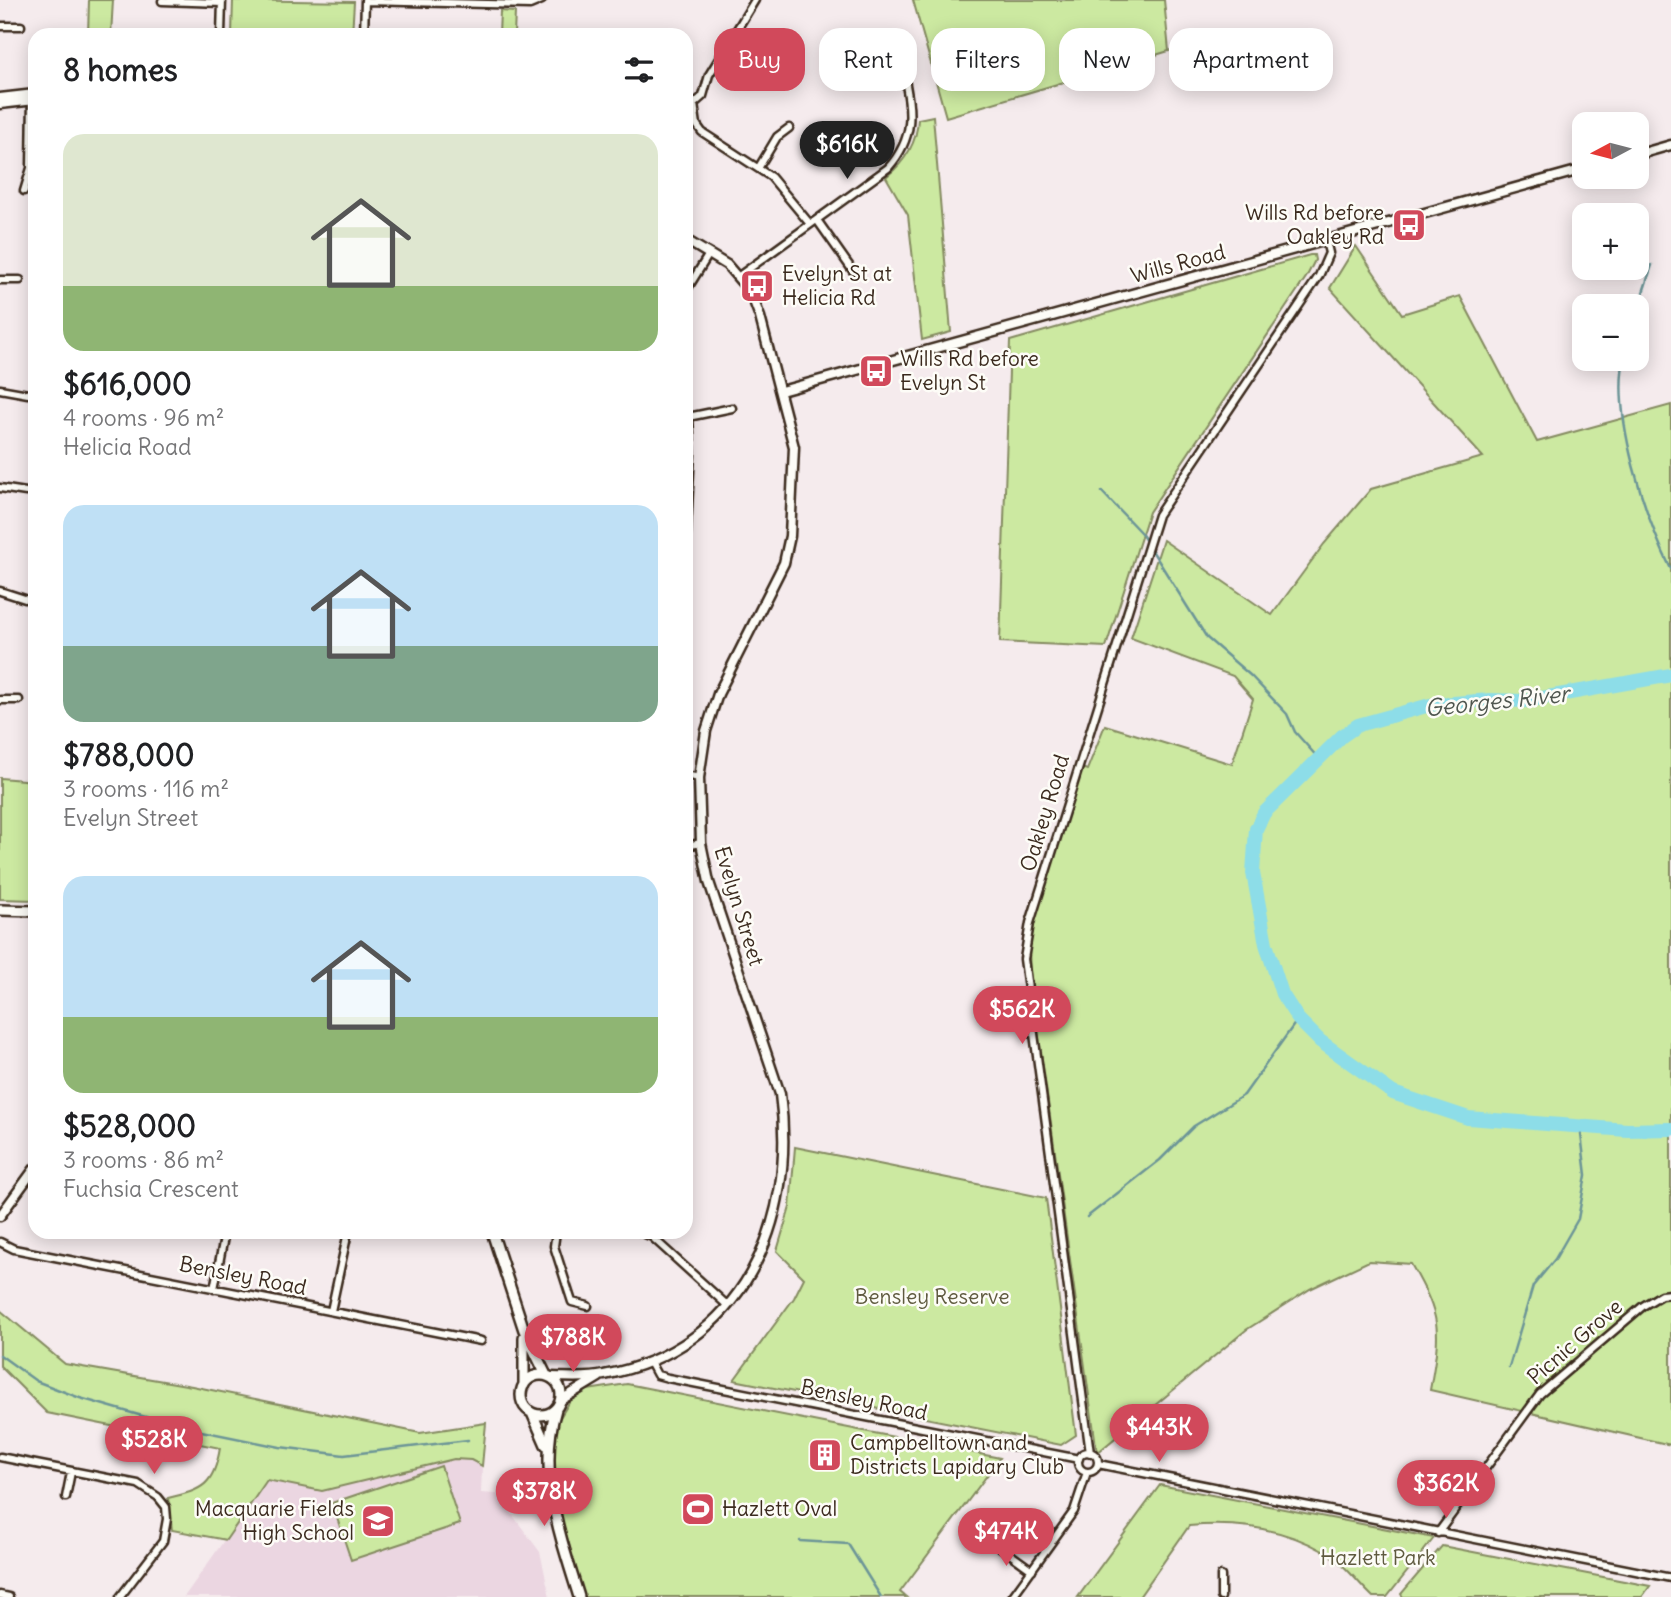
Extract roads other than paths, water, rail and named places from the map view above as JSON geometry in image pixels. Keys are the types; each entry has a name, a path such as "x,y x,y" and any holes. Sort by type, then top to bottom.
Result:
{"main road":[{"path":"0,910 28,911"},
{"path":"494,1239 524,1330 549,1376 560,1387 548,1453"},
{"path":"524,1330 522,1400 541,1429 548,1453 558,1521 579,1597"},
{"path":"524,1385 536,1375 549,1376"},
{"path":"531,1412 542,1415 559,1404"}],"street":[{"path":"363,28 365,1 530,5 542,0"},
{"path":"755,0 709,75 703,96 695,104 697,125 702,132 759,167 777,183 853,271"},
{"path":"162,1 222,1 221,28"},
{"path":"0,26 21,26"},
{"path":"738,276 888,167 902,152 911,122 906,91"},
{"path":"0,98 28,97"},
{"path":"0,104 28,98"},
{"path":"759,167 778,137 789,128"},
{"path":"1649,151 1671,145"},
{"name":"Wills Road","path":"781,391 1572,172"},
{"path":"24,191 28,184"},
{"name":"Oakley Road","path":"1090,1452 1026,974 1028,933 1158,515 1319,276 1329,253 1326,241"},
{"name":"Evelyn Street","path":"549,1376 601,1376 650,1362 697,1336 728,1306 754,1270 774,1219 781,1181 783,1129 777,1081 713,895 701,843 699,778 710,712 735,655 775,586 788,550 794,447 757,306 738,276 693,244"},
{"path":"693,280 709,254"},
{"path":"0,280 20,280"},
{"path":"0,389 28,394"},
{"path":"693,416 732,408"},
{"path":"0,488 26,492"},
{"path":"0,591 25,599"},
{"path":"0,700 19,700"},
{"path":"693,777 699,778"},
{"path":"693,845 701,843"},
{"path":"0,1216 28,1178"},
{"path":"214,1289 224,1239"},
{"path":"331,1311 346,1239"},
{"path":"555,1239 554,1246 572,1301 588,1306"},
{"path":"658,1239 728,1306"},
{"name":"Bensley Road","path":"0,1242 14,1249 481,1341"},
{"name":"Picnic Grove","path":"1438,1533 1540,1394 1643,1306 1661,1295 1671,1294"},
{"name":"Bensley Road","path":"650,1362 657,1375 668,1378 1079,1459"},
{"name":"Evelyn Street","path":"559,1404 601,1376"},
{"path":"1090,1452 1097,1458 1098,1465 1093,1471 1087,1472 1080,1468 1079,1459 1090,1452"},
{"path":"0,1457 138,1485 158,1497 166,1507 163,1541 120,1597"},
{"path":"1098,1465 1671,1578"},
{"path":"66,1497 71,1472"},
{"path":"1012,1597 1074,1511 1087,1472"},
{"path":"996,1544 1032,1570"},
{"path":"1221,1576 1221,1597"},
{"path":"0,1595 9,1597"}],"waterway":[{"path":"1643,294 1652,265"},
{"path":"1623,371 1623,409 1633,466 1651,522 1671,569"},
{"path":"1102,492 1141,533 1207,638 1251,676 1287,714 1295,732 1319,759"},
{"name":"Georges River","path":"1671,675 1525,701 1490,700 1430,705 1358,725 1342,736 1264,813 1256,829 1253,873 1266,944 1282,994 1298,1019 1320,1041 1393,1093 1468,1118 1627,1130 1671,1129"},
{"path":"1087,1217 1160,1160 1194,1126 1244,1095 1298,1019"},
{"path":"1509,1367 1533,1286 1555,1259 1578,1219 1586,1175 1580,1126"},
{"path":"0,1355 36,1381 80,1398 177,1426 280,1447 344,1455 468,1440"},
{"path":"800,1541 848,1544 881,1597"}],"place":[{"name":"Wills Rd before Oakley Rd","path":"1409,225"},
{"name":"Evelyn St at Helicia Rd","path":"757,286"},
{"name":"Wills Rd before Evelyn St","path":"876,371"},
{"name":"Campbelltown and Districts Lapidary Club","path":"825,1455"},
{"name":"Hazlett Oval","path":"698,1509"},
{"name":"Macquarie Fields High School","path":"378,1521"}],"park label":[{"name":"Bensley Reserve","path":"932,1297"},
{"name":"Hazlett Park","path":"1378,1558"}]}
